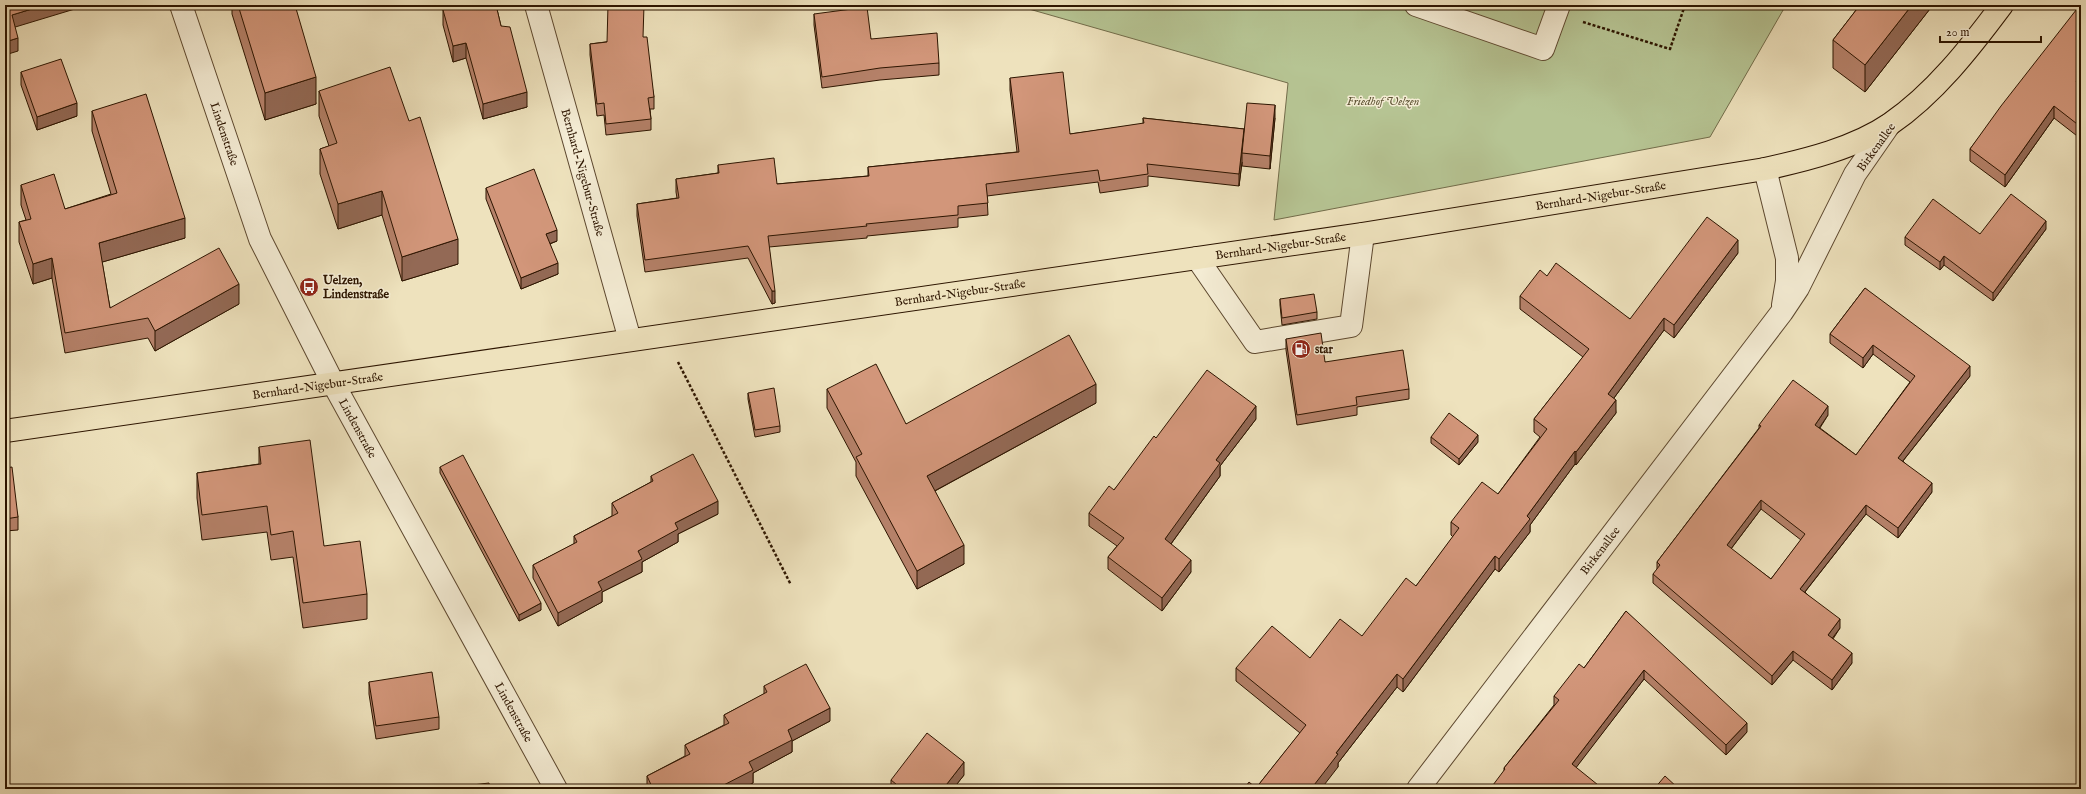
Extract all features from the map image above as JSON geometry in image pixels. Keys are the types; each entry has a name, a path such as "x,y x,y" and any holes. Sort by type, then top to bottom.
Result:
{"main road":[{"name":"Birkenallee","path":"1890,124 1930,90 2002,5"},
{"name":"Bernhard-Nigebur-Straße","path":"5,431 1363,234 1765,169 1808,159 1848,145 1890,124"}],"street":[{"name":"Lindenstraße","path":"181,5 260,239 333,383 556,789"},
{"name":"Bernhard-Nigebur-Straße","path":"536,5 630,340"},
{"path":"1416,5 1543,49 1557,9"},
{"name":"Birkenallee","path":"1418,789 1782,312 1798,288 1855,174 1890,124"},
{"name":"Birkenallee","path":"1765,169 1787,258 1787,282 1782,312"},
{"path":"1197,258 1255,342 1351,326 1363,234"}],"path":[{"path":"1557,9 1670,49 1686,5"},
{"path":"664,335 791,585"}],"green space":[{"name":"Friedhof Uelzen","path":"1015,5 1786,5 1710,137 1274,220 1288,83"}],"building":[{"path":"5,5 45,5 12,15 18,38 5,42"},
{"path":"238,5 295,5 316,77 265,93"},
{"path":"449,5 496,5 501,26 510,27 527,92 483,104 466,43 453,46 443,10 449,8"},
{"path":"608,5 644,5 643,37 647,37 654,97 648,98 651,119 606,124 604,103 597,104 590,44 607,42"},
{"path":"1860,5 1912,5 1865,65 1833,40"},
{"path":"2080,5 2081,75 2076,82 2081,85 2081,127 2054,106 2005,175 1970,149 2001,106"},
{"path":"867,7 871,39 937,33 939,63 880,68 822,77 814,14"},
{"path":"61,59 77,103 37,117 21,72"},
{"path":"390,67 409,121 420,117 458,239 402,257 382,191 338,204 320,149 337,143 319,91"},
{"path":"1063,72 1070,134 1144,123 1143,118 1244,129 1239,174 1147,164 1148,174 1100,181 1098,170 986,184 988,203 958,206 958,215 768,236 775,291 772,291 748,246 645,260 637,204 679,198 676,179 719,173 718,165 774,158 777,184 869,176 868,167 1019,152 1010,78"},
{"path":"146,94 185,218 99,243 110,308 219,248 239,284 155,331 148,318 65,333 52,258 33,264 19,222 31,219 21,185 54,174 65,209 117,193 92,111"},
{"path":"1247,103 1275,105 1270,156 1242,153"},
{"path":"534,169 557,230 546,234 558,263 521,278 486,188"},
{"path":"2011,194 2046,221 1993,293 1944,256 1940,262 1905,237 1933,199 1980,234"},
{"path":"1707,217 1738,240 1674,325 1664,318 1608,394 1616,400 1576,452 1575,451 1527,516 1530,519 1499,559 1495,556 1403,679 1397,674 1336,753 1338,754 1311,789 1244,789 1249,782 1256,788 1306,725 1236,668 1272,626 1310,658 1340,619 1362,636 1406,578 1416,586 1459,528 1451,522 1482,482 1498,494 1547,429 1534,419 1589,349 1520,296 1540,270 1547,276 1556,263 1630,319"},
{"path":"1865,288 1970,366 1898,458 1932,483 1898,528 1866,505 1800,589 1840,619 1828,635 1852,653 1832,680 1793,651 1772,676 1653,574 1660,565 1657,562 1761,426 1759,425 1793,380 1828,406 1815,425 1856,455 1915,376 1873,345 1863,358 1830,334","holes":["1761,500 1805,534 1771,579 1727,545"]},
{"path":"1314,294 1317,312 1282,318 1280,299"},
{"path":"1321,333 1325,362 1403,350 1409,389 1356,397 1357,405 1297,415 1286,339"},
{"path":"1069,335 1096,384 927,476 964,545 917,571 856,457 862,454 827,389 876,364 906,424"},
{"path":"1207,370 1256,406 1216,460 1220,463 1165,539 1191,560 1162,598 1108,557 1124,538 1089,513 1109,486 1114,490 1154,436 1156,438"},
{"path":"774,388 780,426 755,430 748,393"},
{"path":"1449,413 1478,435 1459,459 1431,437"},
{"path":"310,440 324,546 360,541 367,594 303,603 293,531 271,535 267,506 202,515 197,473 261,464 259,447"},
{"path":"693,454 718,501 675,523 678,529 638,551 642,559 598,582 602,590 558,613 533,565 577,542 574,536 618,513 612,503 653,481 651,476"},
{"path":"463,455 541,603 519,615 440,467"},
{"path":"12,467 18,517 5,519 5,468"},
{"path":"1626,611 1747,723 1726,745 1644,670 1572,764 1603,789 1490,789 1505,769 1504,768 1559,700 1554,696 1579,664 1584,668"},
{"path":"806,664 830,708 788,730 792,740 749,762 753,770 716,789 653,789 647,776 690,754 685,745 729,723 724,715 767,692 764,686"},
{"path":"432,672 439,717 376,726 369,682"},
{"path":"927,733 964,762 943,789 902,789 891,780"},
{"path":"1665,776 1679,789 1654,789"},
{"path":"489,783 490,789 440,789"}],"place":[{"name":"Uelzen, Lindenstraße","path":"309,287"},
{"name":"star","path":"1301,349"}]}
